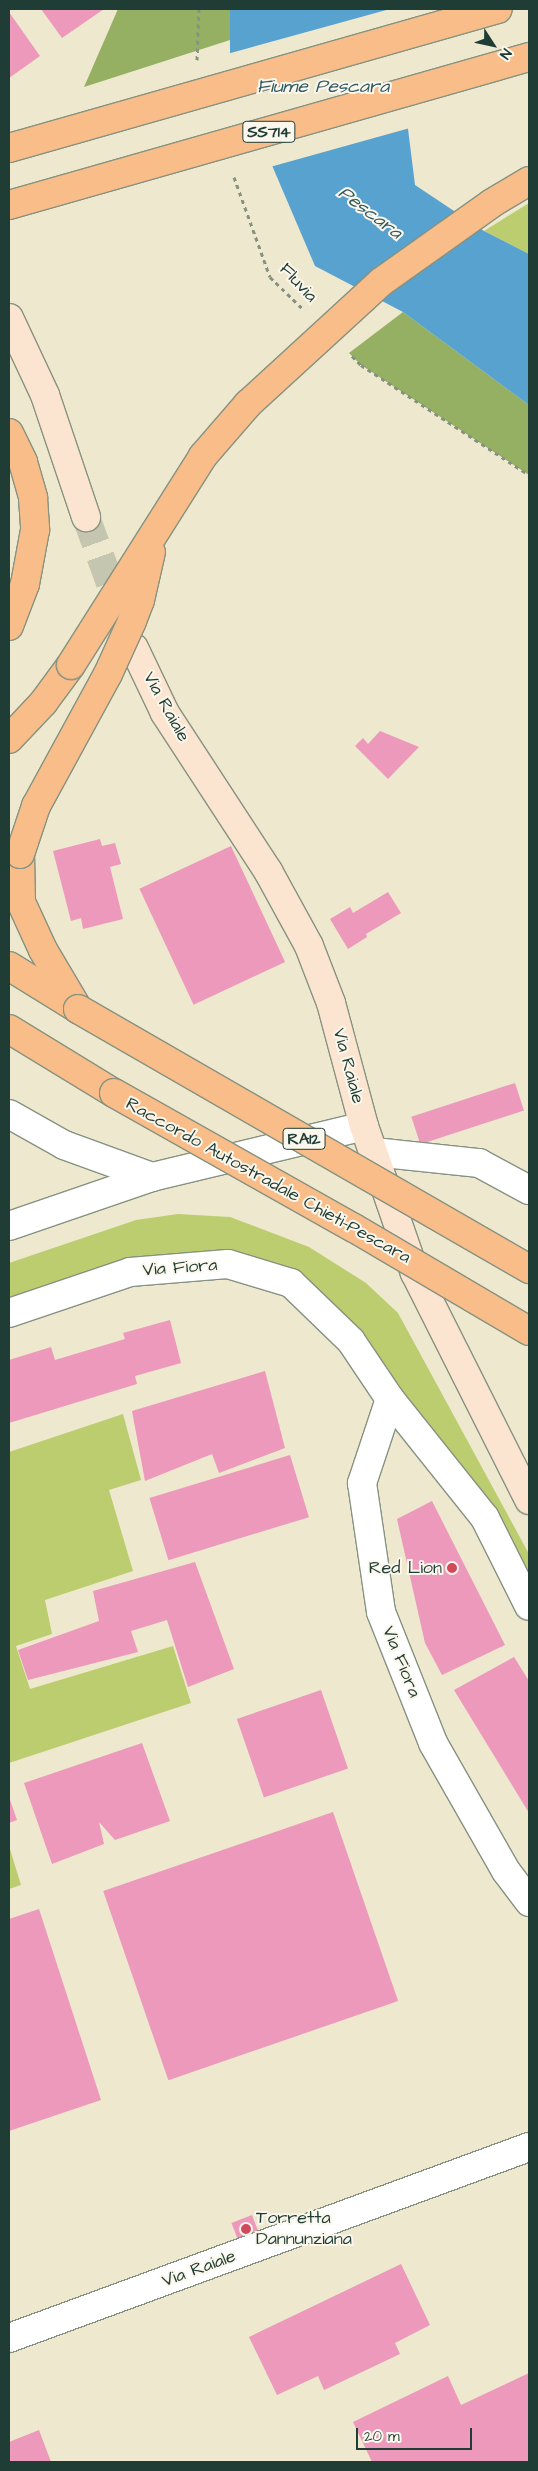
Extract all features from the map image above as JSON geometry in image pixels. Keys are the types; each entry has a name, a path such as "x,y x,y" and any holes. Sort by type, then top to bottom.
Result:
{"highway":[{"path":"9,148 498,9"},
{"name":"SS714","path":"9,206 529,57"},
{"path":"9,739 43,704 70,665 154,536 203,456 287,364 381,282 492,203 529,181"},
{"path":"9,433 23,462 34,498 35,530 25,584 9,626"},
{"path":"78,1009 43,950 21,902 20,854 36,806 108,674 132,621 140,600 154,536"},
{"name":"RA12","path":"9,966 78,1009 529,1269"},
{"name":"Raccordo Autostradale Chieti-Pescara","path":"9,1029 114,1093 354,1228 529,1331"}],"street":[{"path":"9,318 45,395 86,517"},
{"name":"Via Raiale","path":"134,648 166,712 268,871 310,946 331,1003 364,1126 415,1273 529,1500"},
{"path":"9,1114 64,1145 152,1177"},
{"path":"9,1226 152,1177 364,1126"},
{"path":"374,1152 479,1163 529,1190"},
{"name":"Via Fiora","path":"9,1313 130,1272 228,1264 291,1283 351,1341 390,1399 485,1518 529,1606"},
{"name":"Via Fiora","path":"390,1399 362,1483 381,1612 433,1743 506,1871 529,1902"},
{"name":"Via Raiale","path":"9,2338 529,2147"}],"path":[{"path":"197,63 199,9"},
{"name":"Fluvia","path":"233,175 270,277 309,315"},
{"path":"349,353 361,365 529,475"}],"green space":[{"path":"118,9 230,9 230,40 84,87"},
{"path":"529,203 529,254 484,231"},
{"path":"403,312 529,405 529,475 361,365 349,353"},
{"path":"178,1214 230,1217 309,1247 366,1283 398,1313 529,1554 529,1589 492,1518 364,1336 300,1275 235,1252 134,1260 9,1302 9,1263 136,1220"},
{"path":"123,1414 141,1480 109,1490 133,1571 45,1600 52,1634 16,1646 30,1689 173,1646 191,1703 9,1763 9,1452"},
{"path":"9,1846 21,1885 9,1889"}],"water":[{"name":"Fiume Pescara","path":"230,9 393,9 415,185 484,231 529,254 529,405 403,312 315,266 230,67"}],"pier":[{"path":"395,9 410,128 270,167 227,68 227,54"}],"building":[{"path":"41,9 104,9 62,38"},
{"path":"9,12 40,56 9,78"},
{"path":"380,731 419,747 388,779 355,746 363,738 368,744"},
{"path":"100,839 102,846 115,843 121,864 110,867 123,919 83,929 81,918 71,921 53,851"},
{"path":"231,846 285,962 194,1005 139,889"},
{"path":"388,892 401,913 366,934 367,937 348,949 330,919 350,907 353,913"},
{"path":"515,1083 524,1111 420,1144 411,1117"},
{"path":"170,1320 181,1363 135,1376 137,1384 9,1423 9,1360 51,1347 55,1360 125,1339 123,1333"},
{"path":"265,1371 285,1448 219,1473 212,1454 145,1481 132,1411"},
{"path":"290,1455 309,1517 168,1560 149,1498"},
{"path":"432,1501 505,1645 442,1675 425,1643 397,1519"},
{"path":"195,1562 234,1669 188,1687 167,1620 131,1631 138,1652 28,1680 18,1650 99,1621 93,1591"},
{"path":"514,1657 529,1681 529,1813 454,1690"},
{"path":"321,1690 348,1768 264,1797 237,1719"},
{"path":"142,1743 170,1821 115,1840 99,1822 104,1844 52,1864 24,1783"},
{"path":"9,1797 17,1820 9,1823"},
{"path":"333,1812 398,2001 168,2080 103,1891"},
{"path":"39,1909 101,2100 9,2131 9,1919"},
{"name":"Torretta Dannunziana","path":"252,2215 260,2236 239,2243 231,2223"},
{"path":"401,2264 430,2325 395,2343 400,2354 324,2390 318,2376 277,2395 249,2337"},
{"path":"529,2373 529,2462 372,2462 353,2422 448,2376 461,2405"},
{"path":"39,2430 51,2462 9,2462 9,2442"}],"tunnel":[{"path":"86,517 122,616"}],"place":[{"name":"Red Lion","path":"452,1568"},
{"name":"Torretta Dannunziana","path":"246,2229"}],"water label":[{"name":"Pescara","path":"370,213"}]}
